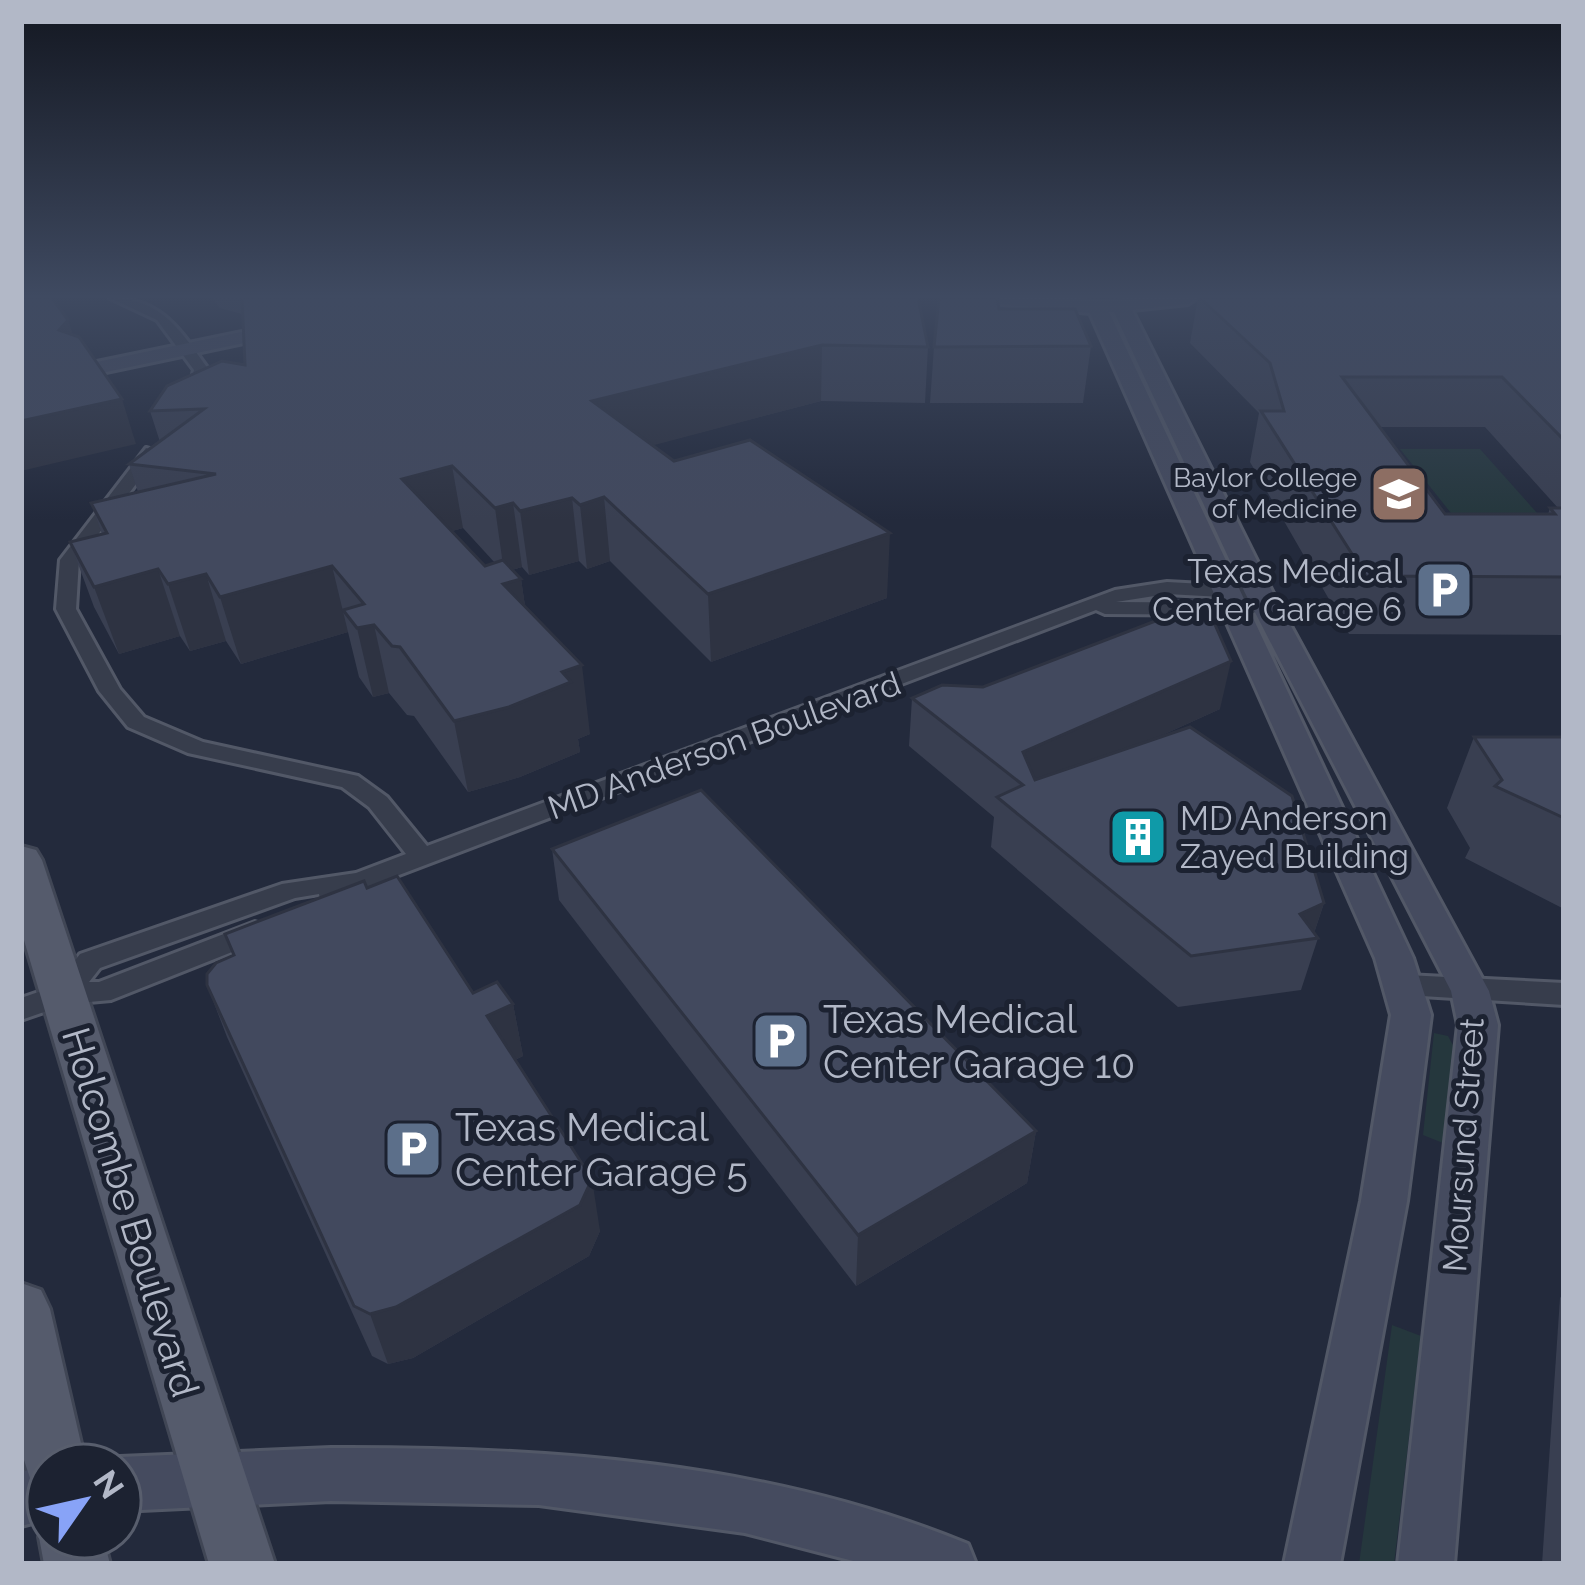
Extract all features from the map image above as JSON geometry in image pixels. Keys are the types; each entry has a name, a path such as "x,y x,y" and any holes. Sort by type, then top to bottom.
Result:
{"main road":[{"name":"Holcombe Boulevard","path":"21,860 242,1564"},
{"path":"21,1309 50,1441"}],"street":[{"path":"177,421 198,393 202,372"},
{"name":"Moursund Street","path":"1131,372 1246,600 1470,992 1478,1025 1426,1564"},
{"path":"160,442 70,560 66,609 110,691 136,722 196,748 350,782 378,802 422,857"},
{"name":"Moursund Street","path":"1246,600 1406,985 1411,1015 1384,1201 1312,1564"},
{"name":"MD Anderson Boulevard","path":"21,1009 66,993 101,994 304,913 369,877 1079,610 1246,600"},
{"path":"1406,985 1564,994"},
{"path":"144,1482 418,1471 572,1478 741,1504 898,1545 948,1564"}],"shaded area":[{"path":"1400,449 1480,449 1554,532 1466,532"},
{"path":"1434,1033 1448,1036 1455,1049 1448,1145 1423,1135"},
{"path":"1392,1325 1421,1336 1394,1564 1359,1564"}],"building":[{"path":"21,372 103,372 122,399 21,421"},
{"path":"198,372 711,372 592,401 674,461 750,440 890,533 708,594 604,497 580,505 572,498 520,511 513,503 495,508 452,466 402,479 485,566 503,560 521,579 503,584 582,665 562,672 571,682 509,707 454,721 400,647 392,646 374,625 357,628 343,610 364,604 332,566 220,597 206,574 168,584 158,569 94,587 70,542 107,533 91,503 216,474 129,464 204,409 150,411 167,386"},
{"path":"1273,372 1564,372 1564,440 1502,377 1342,377 1445,514 1555,514 1550,508 1564,508 1564,577 1366,576 1261,411 1284,411"},
{"path":"1205,602 1231,661 1023,752 1035,780 1190,727 1292,796 1324,903 1300,914 1318,938 1191,956 997,797 1023,785 912,698 942,685 983,687"},
{"path":"1474,737 1564,737 1564,818 1495,786 1502,780"},
{"name":"Texas Medical Center Garage 10","path":"701,790 1036,1131 858,1235 552,849"},
{"name":"Texas Medical Center Garage 5","path":"397,876 473,993 497,982 513,1004 487,1016 592,1179 580,1205 396,1307 370,1314 354,1306 207,985 207,974 216,963 234,955 225,934 364,881 367,888"}],"place":[{"name":"Baylor College of Medicine","path":"1399,494"},
{"name":"Texas Medical Center Garage 6","path":"1444,590"},
{"name":"MD Anderson Zayed Building","path":"1138,837"},
{"name":"Texas Medical Center Garage 10","path":"781,1041"},
{"name":"Texas Medical Center Garage 5","path":"413,1149"}]}
